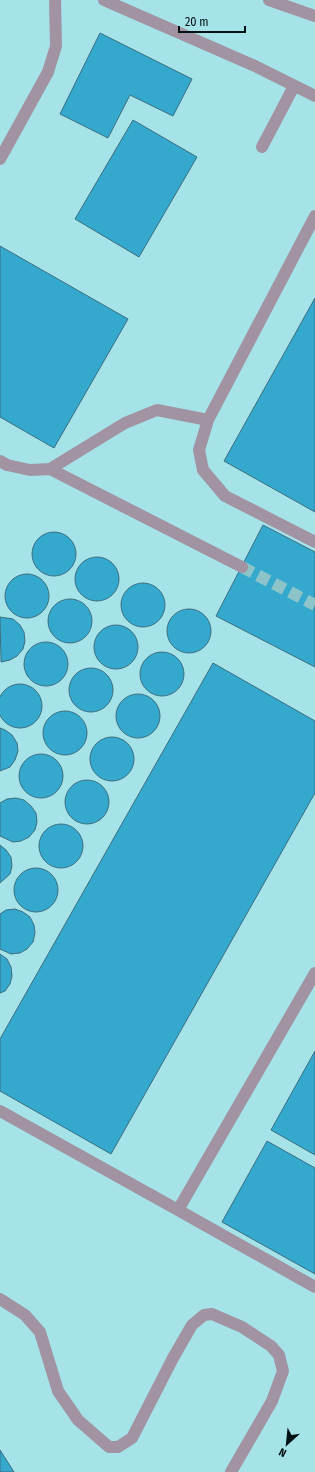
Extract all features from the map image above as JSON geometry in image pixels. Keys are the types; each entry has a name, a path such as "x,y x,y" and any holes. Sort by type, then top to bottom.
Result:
{"lane":[{"path":"0,159 48,72 56,46 55,0"},
{"path":"104,0 315,96"},
{"path":"269,0 315,16"},
{"path":"262,146 294,86"},
{"path":"315,216 208,420 199,450 203,470 225,496 315,542"},
{"path":"0,461 7,465 30,470 50,469 71,458 86,446 142,415 157,410 208,420"},
{"path":"50,469 242,567"},
{"path":"178,1210 315,973"},
{"path":"0,1111 315,1287"},
{"path":"0,1299 25,1314 40,1332 58,1391 78,1420 109,1447 118,1447 132,1438 173,1358 192,1325 204,1315 212,1314 242,1326 271,1346 279,1355 283,1371 272,1401 231,1472"}],"building":[{"path":"100,33 192,79 173,116 130,95 108,138 60,114"},
{"path":"133,120 197,157 139,257 75,219"},
{"path":"0,246 128,319 54,448 0,417"},
{"path":"315,298 315,512 224,461"},
{"path":"263,525 315,552 315,667 216,616"},
{"path":"50,532 58,532 70,538 76,550 76,558 70,570 58,576 50,576 38,570 32,558 32,550 38,538"},
{"path":"93,557 101,557 113,563 119,575 119,583 113,595 101,601 93,601 81,595 75,583 75,575 81,563"},
{"path":"23,574 31,574 43,580 49,592 49,600 43,612 31,618 23,618 11,612 5,600 5,592 11,580"},
{"path":"139,583 147,583 159,589 165,601 165,609 159,621 147,627 139,627 127,621 121,609 121,601 127,589"},
{"path":"66,599 74,599 86,605 92,617 92,625 86,637 74,643 66,643 54,637 48,625 48,617 54,605"},
{"path":"185,609 193,609 205,615 211,627 211,635 205,647 193,653 185,653 173,647 167,635 167,627 173,615"},
{"path":"0,617 13,619 20,625 24,632 25,641 23,649 17,656 10,660 1,662"},
{"path":"112,625 120,625 132,631 138,643 138,651 132,663 120,669 112,669 100,663 94,651 94,643 100,631"},
{"path":"42,642 50,642 62,648 68,660 68,668 62,680 50,686 42,686 30,680 24,668 24,660 30,648"},
{"path":"158,652 166,652 178,658 184,670 184,678 178,690 166,696 158,696 146,690 140,678 140,670 146,658"},
{"path":"213,663 315,721 315,793 111,1154 0,1091 0,1039"},
{"path":"87,668 95,668 107,674 113,686 113,694 107,706 95,712 87,712 75,706 69,694 69,686 75,674"},
{"path":"20,684 32,688 38,694 42,706 38,718 32,724 20,728 8,724 2,718 -2,706 2,694 8,688"},
{"path":"134,694 142,694 154,700 160,712 160,720 154,732 142,738 134,738 122,732 116,720 116,712 122,700"},
{"path":"61,711 69,711 81,717 87,729 87,737 81,749 69,755 61,755 49,749 43,737 43,729 49,717"},
{"path":"0,728 12,735 17,743 18,751 15,760 10,767 0,771"},
{"path":"108,737 116,737 128,743 134,755 134,763 128,775 116,781 108,781 96,775 90,763 90,755 96,743"},
{"path":"37,754 45,754 57,760 63,772 63,780 57,792 45,798 37,798 25,792 19,780 19,772 25,760"},
{"path":"83,780 91,780 103,786 109,798 109,806 103,818 91,824 83,824 71,818 65,806 65,798 71,786"},
{"path":"16,798 24,800 31,806 36,813 37,822 35,830 29,837 21,841 13,842 0,836 0,803 7,799"},
{"path":"57,824 65,824 77,830 83,842 83,850 77,862 65,868 57,868 45,862 39,850 39,842 45,830"},
{"path":"0,845 11,857 12,866 10,874 0,883"},
{"path":"32,868 40,868 52,874 58,886 58,894 52,906 40,912 32,912 20,906 14,894 14,886 20,874"},
{"path":"15,909 30,917 34,925 35,933 33,942 27,949 20,953 11,954 0,949 0,914 6,910"},
{"path":"0,954 7,959 11,967 12,976 10,984 5,991 0,993"},
{"path":"315,1051 315,1155 271,1130"},
{"path":"267,1141 315,1168 315,1274 222,1222"},
{"path":"0,1450 14,1472 0,1472"}],"tunnel":[{"path":"242,567 315,605"}]}
